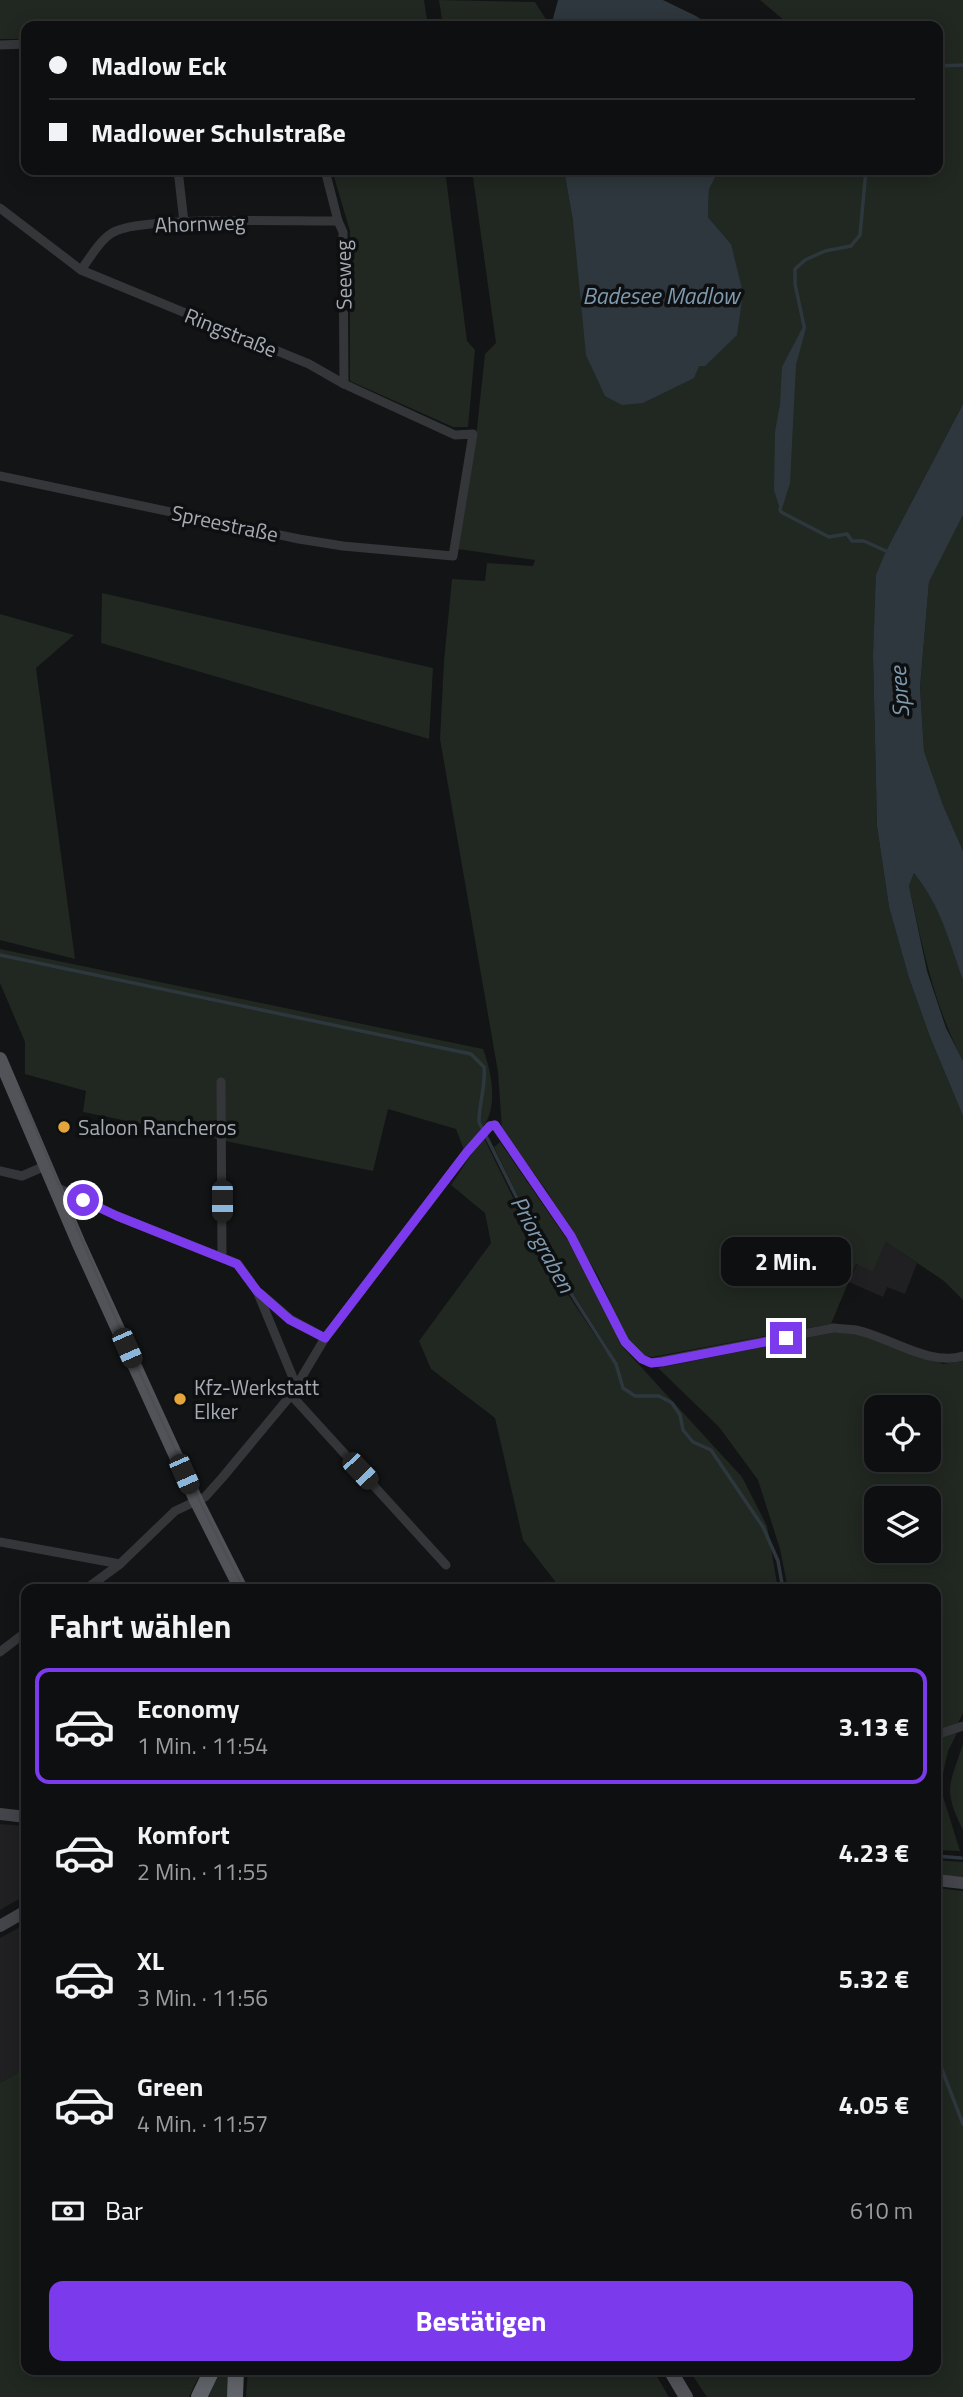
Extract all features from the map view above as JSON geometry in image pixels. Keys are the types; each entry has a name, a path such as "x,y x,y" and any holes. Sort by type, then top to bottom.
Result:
{"highway":[{"path":"198,2397 209,2375"},
{"path":"234,2397 236,2375"}],"main road":[{"path":"0,1059 44,1166 196,1500 238,1584"},
{"path":"0,1814 21,1816"},
{"path":"941,1881 963,1883"},
{"path":"0,1926 21,1914"},
{"path":"673,2375 686,2397"}],"street":[{"path":"0,45 21,44"},
{"path":"179,175 184,222"},
{"name":"Seeweg","path":"326,175 343,232 344,384"},
{"name":"Ringstraße","path":"0,208 81,270 309,364 344,384 455,435 473,434 453,556"},
{"name":"Ahornweg","path":"81,270 112,233 127,226 184,222 338,221"},
{"name":"Spreestraße","path":"0,476 310,541 453,556"},
{"path":"221,1082 222,1256"},
{"path":"93,1584 120,1564 176,1511 205,1497 222,1478 291,1395 325,1338 478,1139 493,1126 571,1236 625,1342 642,1359 651,1363 834,1328 857,1330 938,1358 953,1359 963,1356"},
{"path":"0,1171 22,1176 44,1166"},
{"path":"54,1186 117,1216 237,1264 257,1291 290,1320 325,1338"},
{"path":"257,1291 296,1384"},
{"path":"291,1395 446,1565"},
{"path":"0,1542 120,1564"},
{"path":"0,1652 21,1637"},
{"path":"941,1733 963,1726"}],"shaded area":[{"path":"0,0 424,0 427,21 21,21 21,39 0,39"},
{"path":"439,0 535,2 547,21 442,21"},
{"path":"760,0 963,0 963,404 886,551 877,575 873,655 877,826 889,907 909,978 963,1116 963,1300 944,1281 886,1242 873,1271 856,1264 831,1324 652,1357 642,1355 628,1341 598,1276 546,1190 502,1129 498,1072 440,739 452,579 485,581 487,563 533,566 535,560 458,549 477,428 485,354 496,343 473,175 565,175 573,221 643,403 663,392 731,244 708,217 709,189 716,175 943,175 943,21 785,21"},
{"path":"333,175 446,175 467,341 475,350 468,427 453,427 350,381 350,231"},
{"path":"963,515 963,851 924,751 920,687 929,582"},
{"path":"102,593 433,668 429,739 101,643"},
{"path":"0,614 74,635 36,668 75,959 0,940"},
{"path":"914,873 927,887 941,914 963,980 963,1061 936,996 924,953 909,886"},
{"path":"0,949 483,1049 492,1086 489,1116 464,1150 456,1129 388,1109 373,1171 83,1112 86,1091 25,1074 25,1042 0,983"},
{"path":"484,1138 539,1251 607,1353 610,1351 543,1246 494,1147 500,1142 577,1254 600,1294 620,1344 742,1477 767,1526 777,1584 557,1584 523,1540 495,1418 431,1369 419,1341 491,1243 485,1213 451,1185"},
{"path":"886,1242 917,1263 905,1294 887,1287 883,1297 849,1282 857,1264 873,1270"},
{"path":"832,1333 855,1333 943,1364 963,1361 963,1713 958,1723 941,1731 941,1584 787,1584 780,1549 758,1480 719,1427 658,1368"},
{"path":"957,1733 948,1751 941,1782 941,1738"},
{"path":"963,1744 963,1830 952,1805 950,1787"},
{"path":"941,1790 960,1851 941,1850"},
{"path":"0,1824 21,1826 21,1898 0,1910"},
{"path":"941,1860 963,1862 963,1877 941,1875"},
{"path":"941,1889 963,1891 963,2397 707,2397 692,2375 941,2375"},
{"path":"21,1929 21,2071 0,2083 0,1938"},
{"path":"21,2071 21,2375 200,2375 189,2397 0,2397 0,2083"},
{"path":"219,2375 229,2375 228,2397 208,2397"},
{"path":"248,2375 656,2375 669,2397 246,2397"}],"water":[{"path":"558,0 663,0 704,21 552,21"},
{"name":"Badesee Madlow","path":"565,175 716,175 709,189 708,217 731,244 743,293 737,335 705,366 699,366 694,378 643,403 622,405 605,396 586,355 573,221"},
{"path":"805,323 796,365 790,483 781,512 774,490 775,432 782,367"},
{"name":"Spree","path":"963,404 963,515 929,582 920,687 924,751 963,851 963,980 938,911 914,873 909,886 927,971 946,1028 963,1061 963,1116 909,978 889,907 877,826 873,655 876,575"}],"waterway":[{"path":"943,66 963,65"},
{"path":"804,326 795,284 795,269 805,260 825,251 851,246 860,235 866,175"},
{"path":"780,509 781,512 829,537 847,534 852,541 864,541 886,551"},
{"name":"Priorgraben","path":"0,955 471,1054 484,1067 479,1122 542,1248 616,1364 623,1388 635,1396 659,1396 672,1403 680,1415 683,1430 693,1442 711,1450 763,1527 778,1561 782,1584"},
{"name":"Priorgraben","path":"941,1856 961,1858"},
{"path":"941,2067 963,2124"}],"tram line":[{"path":"20,1091 154,1405 241,1584"}],"place":[{"name":"Saloon Rancheros","path":"64,1127"},
{"name":"Kfz-Werkstatt Elker","path":"180,1399"}],"route":[{"path":"83,1200 237,1264 257,1291 290,1320 325,1338 467,1152 490,1126 495,1125 571,1236 625,1342 642,1359 651,1363 662,1362 786,1338"}]}
